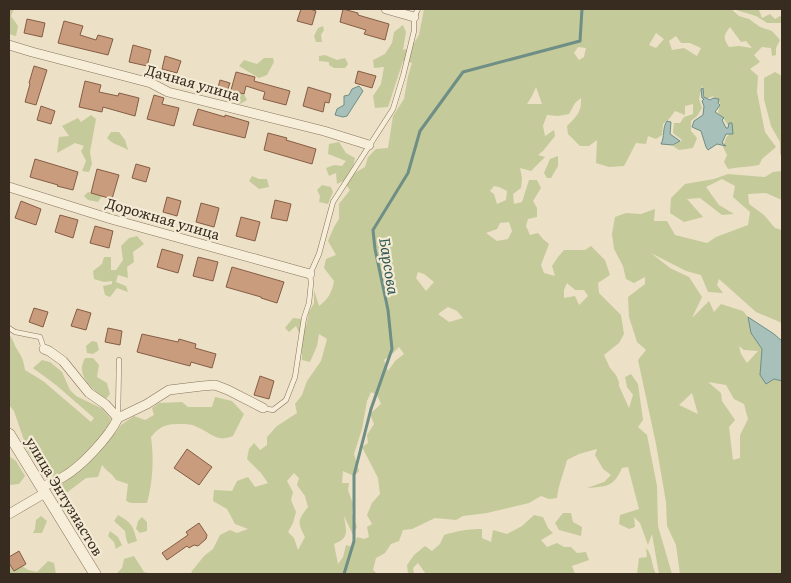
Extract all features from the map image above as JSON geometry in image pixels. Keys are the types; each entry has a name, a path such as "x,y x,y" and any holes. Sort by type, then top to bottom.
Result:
{"street":[{"path":"386,9 416,13"},
{"name":"Дачная улица","path":"9,45 151,83 168,92 324,131 370,145"},
{"name":"Дорожная улица","path":"9,187 111,219 310,274"},
{"path":"44,349 63,361 89,393 105,404 118,418"},
{"path":"9,514 84,461 113,428 118,418 147,404 169,390 215,386 228,390 263,408"},
{"name":"улица Энтузиастов","path":"9,434 95,574"}],"lane":[{"path":"263,408 273,410 286,400 295,377 304,318 309,303 310,274 319,254 333,202 394,109 414,31 416,13"},
{"path":"9,328 15,332 40,337 44,349"},
{"path":"118,418 119,360"}],"green space":[{"path":"9,9 14,9 11,16 18,26 16,36 9,34"},
{"path":"424,9 731,9 739,16 772,31 780,40 776,48 776,55 772,56 771,48 762,47 754,55 760,62 750,69 758,76 757,92 765,132 776,147 762,159 759,165 728,169 724,162 727,155 723,147 726,138 732,131 718,113 720,103 713,96 706,99 702,85 699,99 702,108 691,121 691,131 697,138 693,148 679,150 673,146 682,140 673,133 674,123 680,123 684,117 693,114 693,104 685,106 685,115 675,111 663,124 662,135 656,139 648,136 646,144 636,143 624,166 609,167 596,163 597,140 589,146 580,146 568,134 567,126 579,111 581,98 575,103 569,114 547,115 543,126 545,136 554,130 555,136 538,155 545,157 531,171 520,168 521,188 513,194 514,204 522,202 529,180 537,180 541,188 533,201 537,208 537,217 528,219 526,226 530,235 538,233 549,244 541,265 544,273 555,276 552,266 564,250 585,250 591,246 605,260 610,275 598,283 599,293 621,315 624,334 619,343 604,355 610,368 616,375 629,408 633,395 627,387 625,377 631,374 638,384 643,420 638,427 647,435 657,486 658,526 672,574 659,574 652,534 648,545 640,523 634,517 635,527 629,529 619,524 620,515 639,509 628,467 622,468 616,479 609,485 587,488 604,482 611,475 603,469 595,455 597,449 579,454 567,460 557,498 549,499 541,496 529,503 487,513 463,516 456,520 435,518 412,529 403,530 399,541 391,544 385,553 376,558 373,570 377,574 191,574 204,556 213,549 220,535 230,530 237,533 248,529 235,524 227,509 213,501 214,490 232,491 237,481 248,477 255,487 268,483 247,459 249,449 254,443 260,450 267,445 267,437 277,426 297,413 295,404 302,395 307,381 321,361 327,339 319,334 317,346 310,362 302,360 301,338 296,326 289,332 285,328 293,318 301,319 306,327 309,312 314,303 314,290 319,306 331,292 334,281 324,268 326,259 336,255 328,241 339,219 339,204 350,190 343,181 337,184 336,173 329,176 326,168 334,165 342,166 346,161 328,154 329,144 339,142 346,153 355,158 351,175 365,167 368,157 376,149 388,148 393,116 404,99 412,63 403,61 388,107 375,108 373,96 381,84 384,67 374,68 373,60 385,54 392,43 394,32 403,25 406,32 403,50 411,48 419,35","holes":["730,27 741,42 746,41 752,48 729,47 725,35","656,33 664,39 656,48 649,45","676,36 681,43 690,43 701,48 697,56 684,48 672,50 669,41","578,47 586,48 584,57 579,60 574,53","536,87 542,104 527,104","494,186 499,187 507,191 506,200 497,204 494,194 490,191","509,222 512,231 508,239 497,241 486,233 497,229 500,223","418,272 434,282 426,291 416,278","567,283 575,290 584,290 588,296 579,305 575,296 564,298 564,290","448,307 457,311 463,318 449,322 438,314","399,347 404,354 395,361 388,371 384,360","371,392 377,395 381,404 370,414 374,424 367,435 368,443 362,447 378,478 380,494 372,503 367,515 372,524 367,527 369,537 364,539 357,537 353,547 346,545 343,557 338,564 334,544 345,536 344,516 353,535 357,527 352,513 353,504 348,490 349,483 342,483 343,471 354,476 359,471 354,454","294,473 299,478 297,485 305,496 308,507 300,521 305,537 298,550 294,538 288,532 296,512 291,500 293,492 287,481"]},
{"path":"733,9 759,10 762,18 770,14 775,19 780,16 782,17 782,23 767,23 756,16"},
{"path":"323,26 322,42 316,42 314,36 318,28"},
{"path":"325,55 337,60 345,58 348,64 345,68 334,68 329,65 329,62 319,61 319,56"},
{"path":"264,58 273,58 274,62 267,75 259,78 239,66 244,60 257,64"},
{"path":"775,72 782,76 782,155 780,154 780,142 771,126 764,99 764,78"},
{"path":"228,89 244,94 247,100 240,104 230,99 226,94"},
{"path":"91,115 96,119 90,152 92,164 89,172 82,171 86,161 81,151 84,146 75,143 57,153 59,137 69,136 62,126 78,118 81,122"},
{"path":"111,132 119,132 125,140 128,150 114,144 107,138"},
{"path":"558,156 558,166 551,178 547,178 544,173 550,159"},
{"path":"782,171 782,200 766,193 748,194 749,204 764,215 775,228 782,230 782,323 756,312 719,279 717,285 723,293 708,292 701,275 686,271 651,253 670,268 689,277 702,297 692,318 709,301 714,312 721,304 743,311 748,317 751,333 762,349 760,375 782,381 782,574 680,574 676,545 667,526 666,502 656,444 638,360 646,350 637,342 629,317 628,297 645,284 645,277 634,283 626,279 623,266 614,249 612,234 615,217 626,213 641,214 655,209 654,221 667,221 675,235 707,243 716,237 748,225 750,212 733,197 735,186 722,179 706,187 719,205 734,214 722,215 700,198 687,199 703,217 684,222 670,213 671,198 685,184 714,179 728,174 765,177 773,172","holes":["739,346 744,350 758,351 747,363 741,354","708,382 726,385 734,399 744,404 748,419 740,435 740,458 733,460 729,427 735,420 722,401 721,393","692,393 698,414 679,405"]},
{"path":"252,176 259,179 267,179 269,187 259,189 249,181"},
{"path":"322,185 331,187 333,192 328,204 319,202 320,196 317,190"},
{"path":"88,192 102,196 98,202 88,200 84,196"},
{"path":"137,236 144,244 133,252 134,262 127,267 128,278 118,275 116,282 126,286 128,292 117,288 110,297 105,295 103,286 112,284 112,281 104,282 94,279 93,271 102,264 104,257 111,257 111,270 116,270 123,260 121,246 129,238"},
{"path":"9,334 22,357 25,370 43,381 91,422 94,418 33,368 42,360 50,362 62,372 70,390 76,396 101,408 111,419 103,439 116,432 121,425 134,416 145,420 154,415 152,408 159,403 182,402 188,407 212,407 215,397 232,401 244,414 233,436 227,438 218,438 188,424 168,425 158,430 151,437 152,470 147,503 131,503 126,501 128,484 116,480 102,465 98,477 86,478 60,498 51,488 67,475 47,476 28,452 14,411 9,405"},
{"path":"92,341 97,342 99,350 93,354 87,353 86,346"},
{"path":"85,358 93,358 99,365 97,377 107,383 110,394 105,400 85,379 82,365"},
{"path":"9,456 16,461 25,476 19,484 9,485"},
{"path":"563,513 571,513 573,522 582,527 581,536 559,530 555,523"},
{"path":"118,515 131,525 137,541 128,544 125,531 114,521"},
{"path":"534,515 543,517 548,528 553,533 541,540 547,547 557,543 564,547 571,547 577,553 586,552 589,560 572,566 575,574 426,574 418,563 413,568 414,574 408,574 407,565 414,555 425,546 432,551 440,544 444,535 463,530 482,529 482,538 491,542 493,530 507,534 522,526"},
{"path":"41,516 47,521 42,533 33,533 36,520"},
{"path":"142,517 147,522 147,531 140,533 136,529 138,521"},
{"path":"110,531 118,537 122,545 116,549 114,542 108,536"},
{"path":"646,548 650,554 656,574 637,574 639,558 647,557"},
{"path":"134,556 144,572 152,574 116,574 122,568 124,559"},
{"path":"48,561 54,563 56,574 9,574 9,568 16,562 28,570 37,572"}],"water":[{"path":"359,86 363,91 347,116 335,115 337,109 344,105 344,96 349,95 352,89"},
{"path":"703,88 704,97 710,100 713,98 719,99 718,103 720,105 715,112 724,118 722,120 726,128 728,128 729,123 732,123 733,134 726,134 722,143 726,146 717,144 708,150 701,131 692,127 694,121 703,115 704,106 702,101 704,99 702,98 701,89"},
{"path":"667,121 671,122 670,134 680,141 673,145 661,144"},
{"path":"748,317 782,341 782,381 774,379 766,384 760,375 762,349 751,333"}],"building":[{"path":"301,9 316,11 312,25 297,21"},
{"path":"343,9 389,24 385,40 364,34 366,30 340,22"},
{"path":"27,19 45,23 42,37 24,33"},
{"path":"64,21 83,26 80,35 96,40 98,35 113,39 108,55 58,43"},
{"path":"133,45 151,50 147,66 129,62"},
{"path":"165,56 181,61 177,73 162,69"},
{"path":"34,66 47,70 36,105 25,102"},
{"path":"358,71 376,76 372,88 355,83"},
{"path":"236,72 255,77 254,81 290,91 286,105 263,99 265,92 246,86 244,94 231,90"},
{"path":"220,80 230,83 226,94 217,91"},
{"path":"85,81 101,85 99,92 118,96 119,93 139,98 135,116 103,107 102,112 79,107"},
{"path":"308,87 331,94 329,103 325,102 323,112 303,106"},
{"path":"154,95 164,98 162,104 179,108 174,126 147,119"},
{"path":"41,106 55,111 51,124 37,120"},
{"path":"198,109 249,122 245,138 193,125"},
{"path":"268,133 316,149 312,164 264,150"},
{"path":"35,159 78,172 73,190 30,177"},
{"path":"136,164 150,168 146,182 132,178"},
{"path":"97,169 119,175 112,199 91,193"},
{"path":"167,197 181,201 177,216 163,212"},
{"path":"275,200 291,204 287,221 271,218"},
{"path":"21,201 41,209 36,225 15,218"},
{"path":"201,203 219,208 214,227 196,222"},
{"path":"60,215 78,220 73,238 55,232"},
{"path":"241,217 260,222 255,241 236,236"},
{"path":"95,226 113,231 109,248 90,243"},
{"path":"162,249 183,255 178,273 157,267"},
{"path":"198,257 218,262 213,281 193,276"},
{"path":"232,267 284,282 277,303 226,287"},
{"path":"34,308 48,312 43,327 29,322"},
{"path":"77,309 91,313 86,330 71,326"},
{"path":"108,328 122,331 120,345 105,342"},
{"path":"142,334 178,342 179,339 196,344 195,348 216,354 212,368 191,362 190,366 137,352"},
{"path":"260,376 274,381 269,399 254,395"},
{"path":"187,449 212,467 199,485 174,468"},
{"path":"199,523 207,535 206,539 198,546 194,545 189,548 187,546 167,560 162,553 188,535 186,532"},
{"path":"19,551 26,564 14,571 9,563 9,557"}],"waterway":[{"name":"Барсова","path":"344,574 354,541 354,475 371,409 392,349 388,310 375,249 373,230 408,173 420,131 463,72 580,41 582,9"}]}
